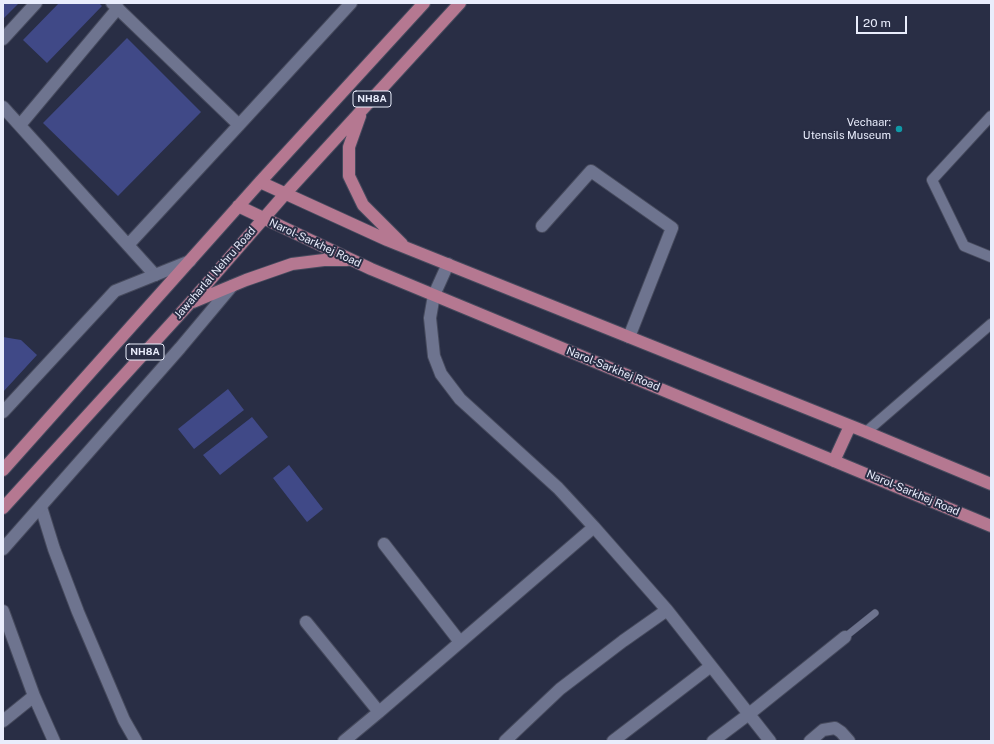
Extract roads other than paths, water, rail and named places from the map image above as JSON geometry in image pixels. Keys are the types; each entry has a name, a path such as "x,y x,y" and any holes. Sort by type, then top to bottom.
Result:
{"main road":[{"name":"NH8A","path":"3,470 238,206 424,3"},
{"name":"Jawaharlal Nehru Road","path":"3,508 190,303 285,194 460,3"},
{"path":"363,109 349,147 349,176 363,205 406,247"},
{"path":"260,182 406,247 866,432 991,484"},
{"name":"Narol-Sarkhej Road","path":"238,206 371,269 991,526"},
{"path":"190,303 246,280 292,264 324,260 351,260"},
{"path":"834,460 850,426"}],"street":[{"path":"3,39 36,3"},
{"path":"128,245 351,3"},
{"path":"20,125 115,6 239,125"},
{"path":"3,107 155,275"},
{"path":"991,116 932,180 964,246 991,257"},
{"path":"542,226 591,171 672,228 629,336"},
{"path":"3,412 115,290 190,261"},
{"path":"448,264 434,295 430,318 434,356 441,374 460,399 558,488 594,527 667,610 770,741"},
{"path":"3,549 175,354 232,286"},
{"path":"866,432 991,324"},
{"path":"41,507 54,549 78,612 124,720 136,741"},
{"path":"344,741 594,527"},
{"path":"384,544 460,642"},
{"path":"505,741 560,689 667,610"},
{"path":"3,611 34,696 54,741"},
{"path":"306,622 379,712"},
{"path":"713,741 845,637"},
{"path":"613,741 711,666"},
{"path":"3,721 34,696"},
{"path":"810,741 823,730 835,728 849,741"}],"lane":[{"path":"845,637 875,613"}],"place":[{"name":"Vechaar: Utensils Museum","path":"899,129"}]}
